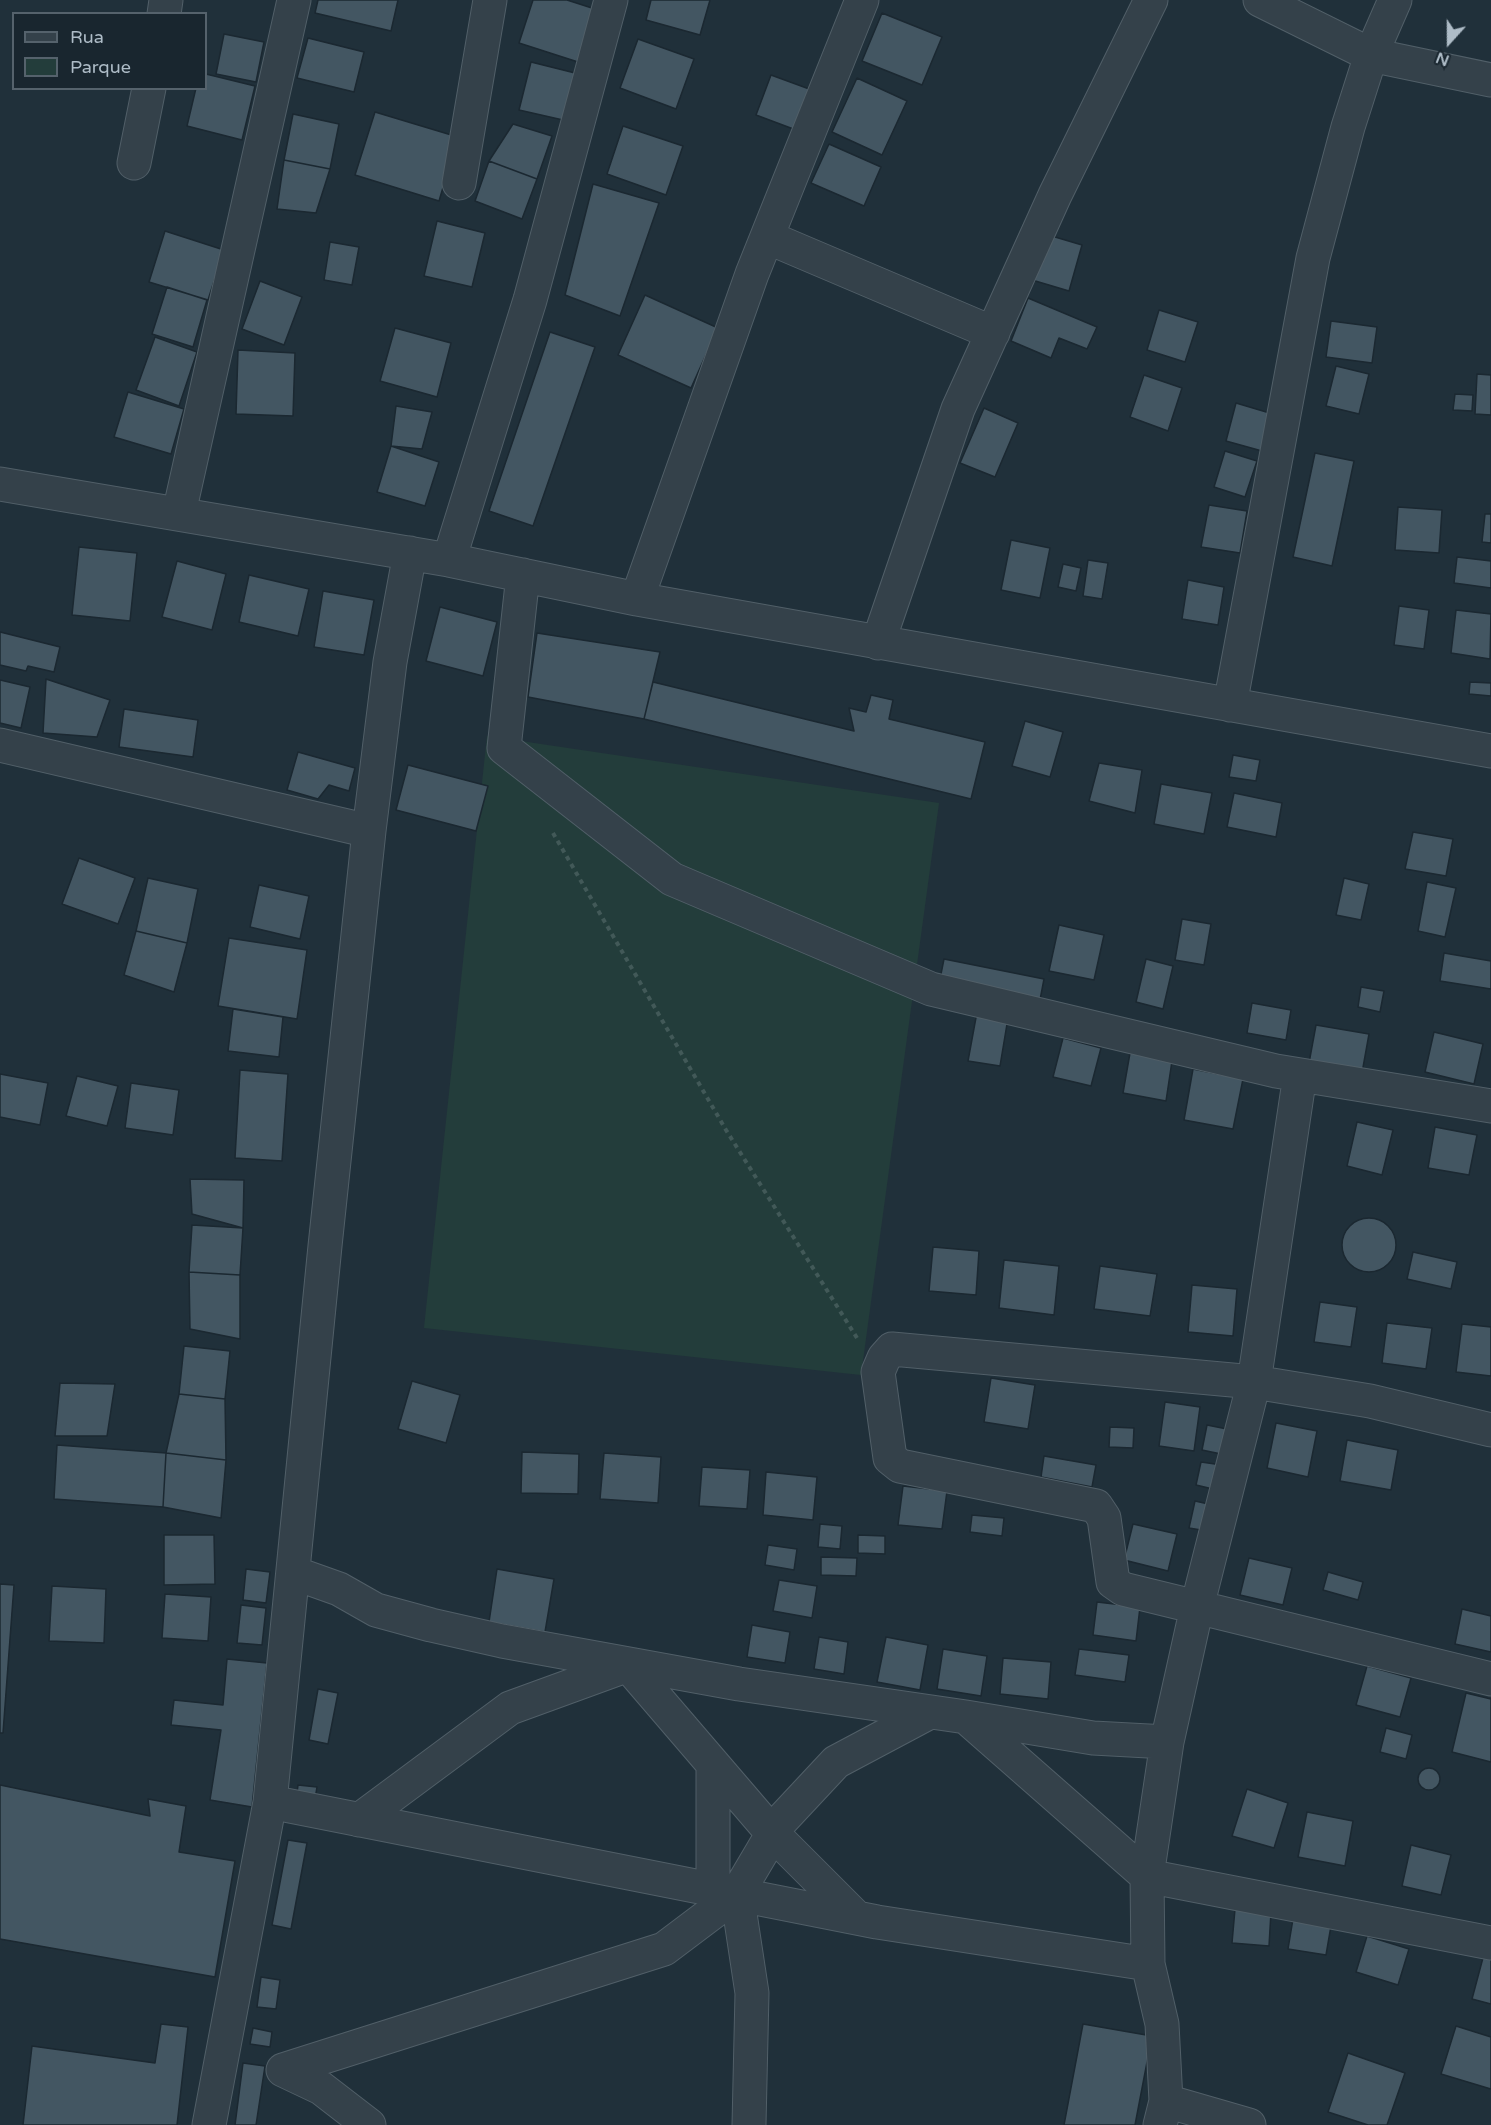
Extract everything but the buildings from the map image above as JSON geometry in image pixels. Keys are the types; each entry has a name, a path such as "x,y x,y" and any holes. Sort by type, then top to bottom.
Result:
{"street":[{"path":"179,513 294,0"},
{"path":"459,183 490,0"},
{"path":"449,560 530,300 611,0"},
{"path":"637,599 767,237 862,0"},
{"path":"878,643 958,409 1055,195 1151,0"},
{"path":"1260,0 1371,55 1491,80"},
{"path":"1230,705 1313,258 1348,127 1371,55 1395,0"},
{"path":"134,164 149,90"},
{"path":"767,237 993,333"},
{"path":"0,484 449,560 637,599 1491,752"},
{"path":"209,2125 270,1803 326,1234 369,831 390,662 410,553"},
{"path":"523,575 504,748 672,879 931,989 1276,1071 1491,1106"},
{"path":"0,744 369,831"},
{"path":"1249,2125 1163,2113 1162,2024 1148,1964 1147,1876 1167,1742 1197,1607 1254,1382 1300,1075"},
{"path":"1491,1430 1370,1401 1254,1382 892,1349 884,1358 878,1372 890,1458 900,1466 1096,1506 1104,1518 1113,1582 1123,1589 1491,1679"},
{"path":"294,1573 339,1589 376,1610 430,1625 628,1665 1093,1738 1167,1742"},
{"path":"628,1665 773,1834 857,1918"},
{"path":"359,1820 510,1708 628,1665"},
{"path":"369,2125 321,2088 283,2070 664,1949 725,1892 773,1834 779,1823 836,1762 930,1712"},
{"path":"966,1717 1147,1876 1491,1943"},
{"path":"713,1764 725,1892 752,1993 749,2125"},
{"path":"270,1803 857,1918 1148,1964"}],"path":[{"path":"552,830 726,1130 878,1372"}],"green space":[{"path":"487,736 939,803 861,1375 424,1328"}]}
